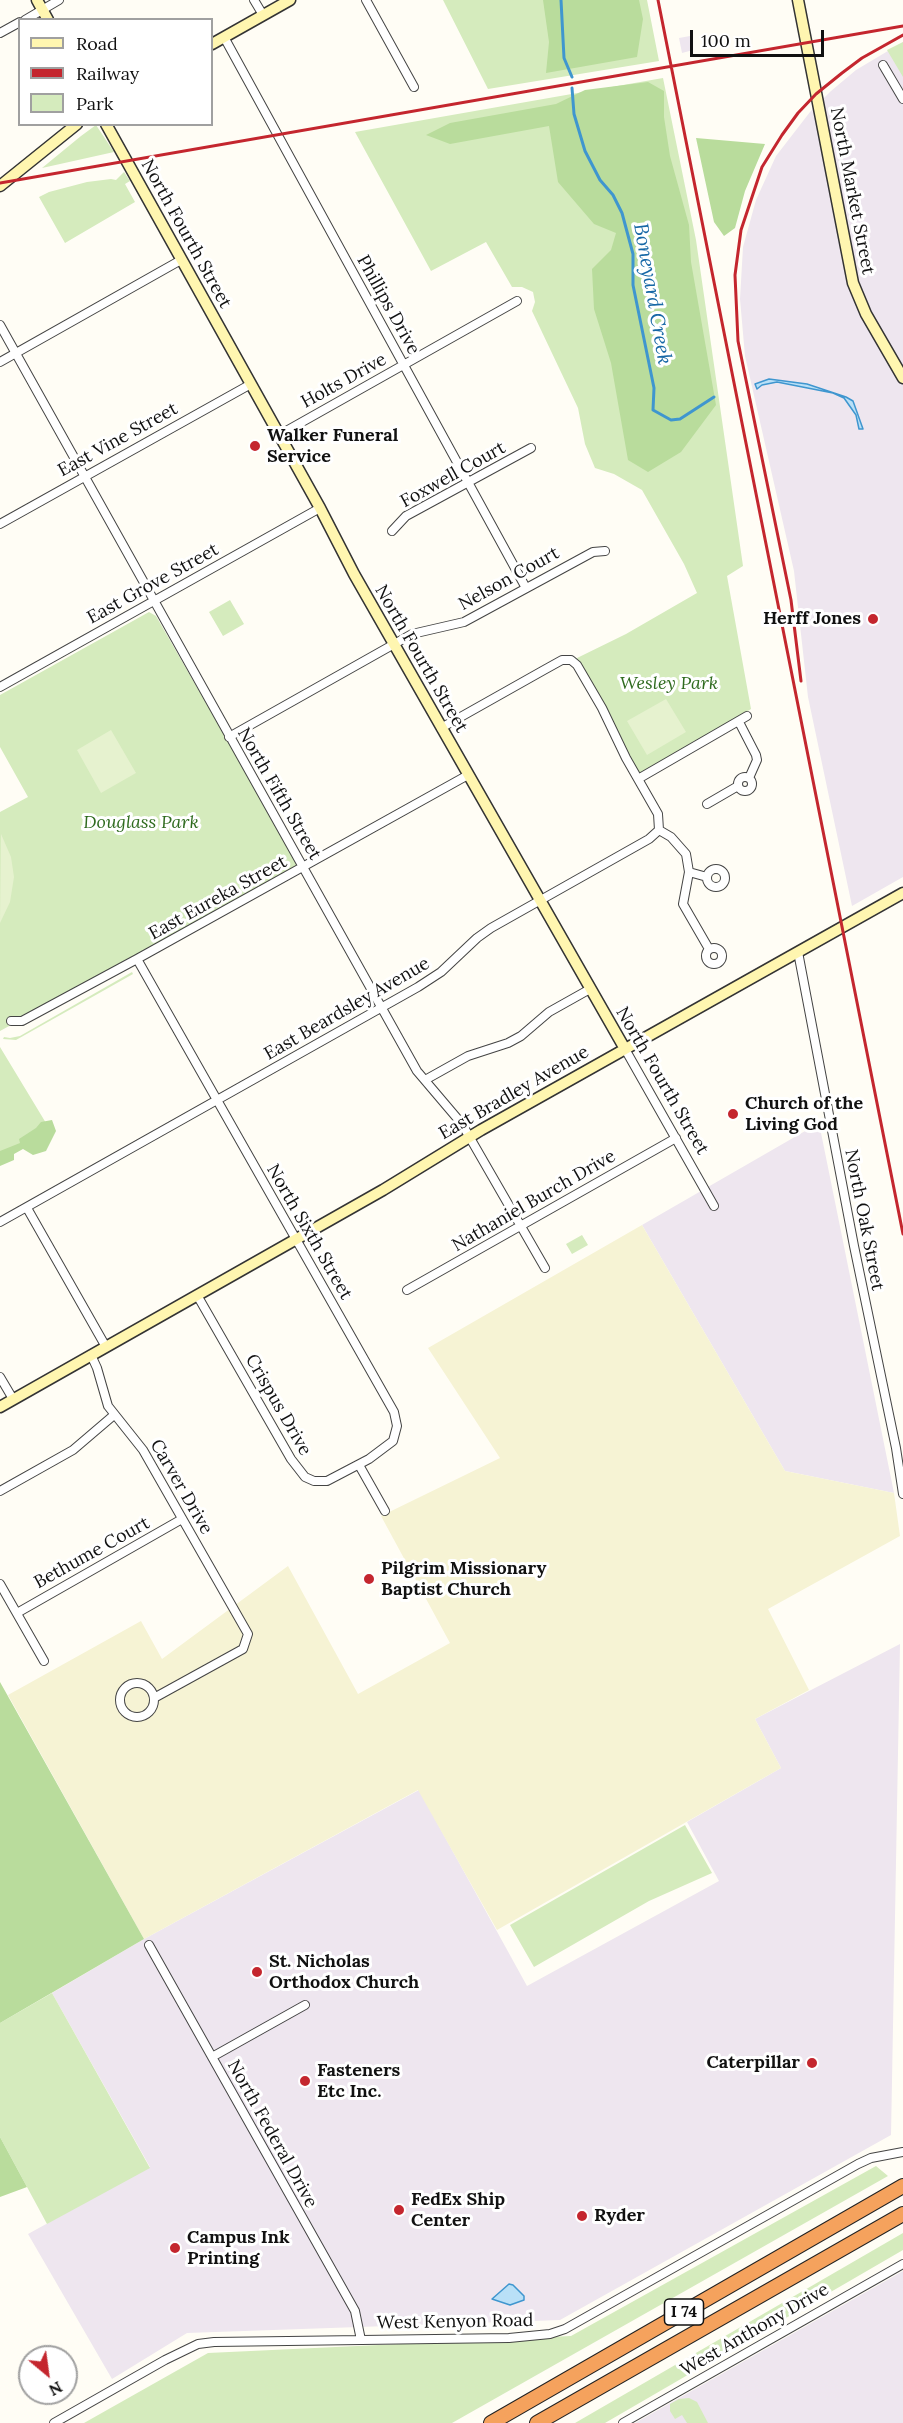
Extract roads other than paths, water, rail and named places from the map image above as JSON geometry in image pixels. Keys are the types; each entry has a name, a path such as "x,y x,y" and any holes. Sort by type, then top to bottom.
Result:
{"highway":[{"name":"I 74","path":"491,2423 903,2186"},
{"name":"I 74","path":"537,2423 903,2214"}],"street":[{"path":"28,18 59,0"},
{"path":"254,0 263,15"},
{"path":"213,43 290,0"},
{"path":"366,0 414,87"},
{"name":"North Market Street","path":"798,0 853,283 866,314 903,378"},
{"path":"0,33 18,23"},
{"name":"Phillips Drive","path":"224,37 526,588"},
{"path":"883,65 903,99"},
{"path":"0,186 75,126"},
{"name":"North Fourth Street","path":"107,126 394,645 714,1206"},
{"path":"0,362 181,260"},
{"name":"Holts Drive","path":"279,435 517,301"},
{"name":"North Fifth Street","path":"0,325 417,1071 450,1107 470,1137 545,1268"},
{"name":"East Vine Street","path":"0,524 250,384"},
{"name":"Foxwell Court","path":"392,531 406,516 531,448"},
{"name":"East Grove Street","path":"0,687 320,508"},
{"name":"Nelson Court","path":"229,738 421,631 464,622 592,552 605,551"},
{"path":"441,728 562,660 571,660 578,665 658,814 658,830 679,844 686,854 689,872 683,904 709,949"},
{"path":"638,779 747,716"},
{"path":"738,723 756,754 749,778"},
{"name":"East Eureka Street","path":"11,1022 22,1021 137,959 468,775"},
{"path":"707,804 738,786 742,778 749,778"},
{"path":"738,786 743,791 750,790 753,784 749,778"},
{"name":"East Beardsley Avenue","path":"0,1222 381,1008 441,972 477,938 649,839 658,830"},
{"path":"689,872 707,877"},
{"name":"East Bradley Avenue","path":"0,1407 296,1240 470,1137 903,893"},
{"name":"North Oak Street","path":"798,952 868,1318 896,1448 903,1494"},
{"name":"North Sixth Street","path":"137,959 394,1412 397,1426 393,1441 387,1448 359,1465"},
{"path":"425,1080 468,1056 508,1043 521,1036 549,1012 590,989"},
{"name":"Nathaniel Burch Drive","path":"407,1290 676,1138"},
{"path":"27,1208 106,1347"},
{"name":"Crispus Drive","path":"198,1295 299,1472 305,1477 320,1482 337,1477 359,1465"},
{"name":"Carver Drive","path":"91,1355 105,1398 114,1415 143,1450 248,1634 243,1649 154,1698"},
{"path":"0,1377 13,1399"},
{"path":"0,1491 73,1450 114,1415"},
{"path":"359,1465 385,1511"},
{"name":"Bethume Court","path":"17,1613 182,1519"},
{"path":"0,1584 44,1661"},
{"path":"134,1683 145,1685 154,1698 152,1709 143,1716 137,1717 126,1713 120,1703 122,1693 134,1683"},
{"name":"North Federal Drive","path":"148,1945 355,2311 361,2340"},
{"path":"212,2057 305,2005"},
{"name":"West Kenyon Road","path":"54,2423 192,2346 214,2342 533,2337 565,2329 858,2164 871,2158 903,2151"},
{"name":"West Anthony Drive","path":"623,2423 903,2264"}],"water":[{"path":"769,379 807,384 846,397 853,401 863,429 859,429 856,415 844,398 833,393 777,382 762,385 757,389 755,384"},
{"path":"509,2284 524,2296 524,2300 510,2305 492,2299"}],"waterway":[{"name":"Boneyard Creek","path":"561,0 564,58 572,77"},
{"name":"Boneyard Creek","path":"572,88 574,114 585,151 600,180 613,195 622,213 633,254 633,285 654,388 653,410 671,420 680,419 714,397"}],"railway":[{"path":"658,0 903,1234"},
{"path":"0,183 903,26"},
{"path":"801,681 791,600 738,341 735,275 741,230 762,167 798,113 816,94 862,58 903,35"}],"place":[{"name":"Walker Funeral Service","path":"255,446"},
{"name":"Herff Jones","path":"873,619"},
{"name":"Church of the Living God","path":"733,1114"},
{"name":"Pilgrim Missionary Baptist Church","path":"369,1579"},
{"name":"St. Nicholas Orthodox Church","path":"257,1972"},
{"name":"Caterpillar","path":"812,2063"},
{"name":"Fasteners Etc Inc.","path":"305,2081"},
{"name":"FedEx Ship Center","path":"399,2210"},
{"name":"Ryder","path":"582,2216"},
{"name":"Campus Ink Printing","path":"175,2248"}],"park label":[{"name":"Wesley Park","path":"669,684"},
{"name":"Douglass Park","path":"141,823"}]}
